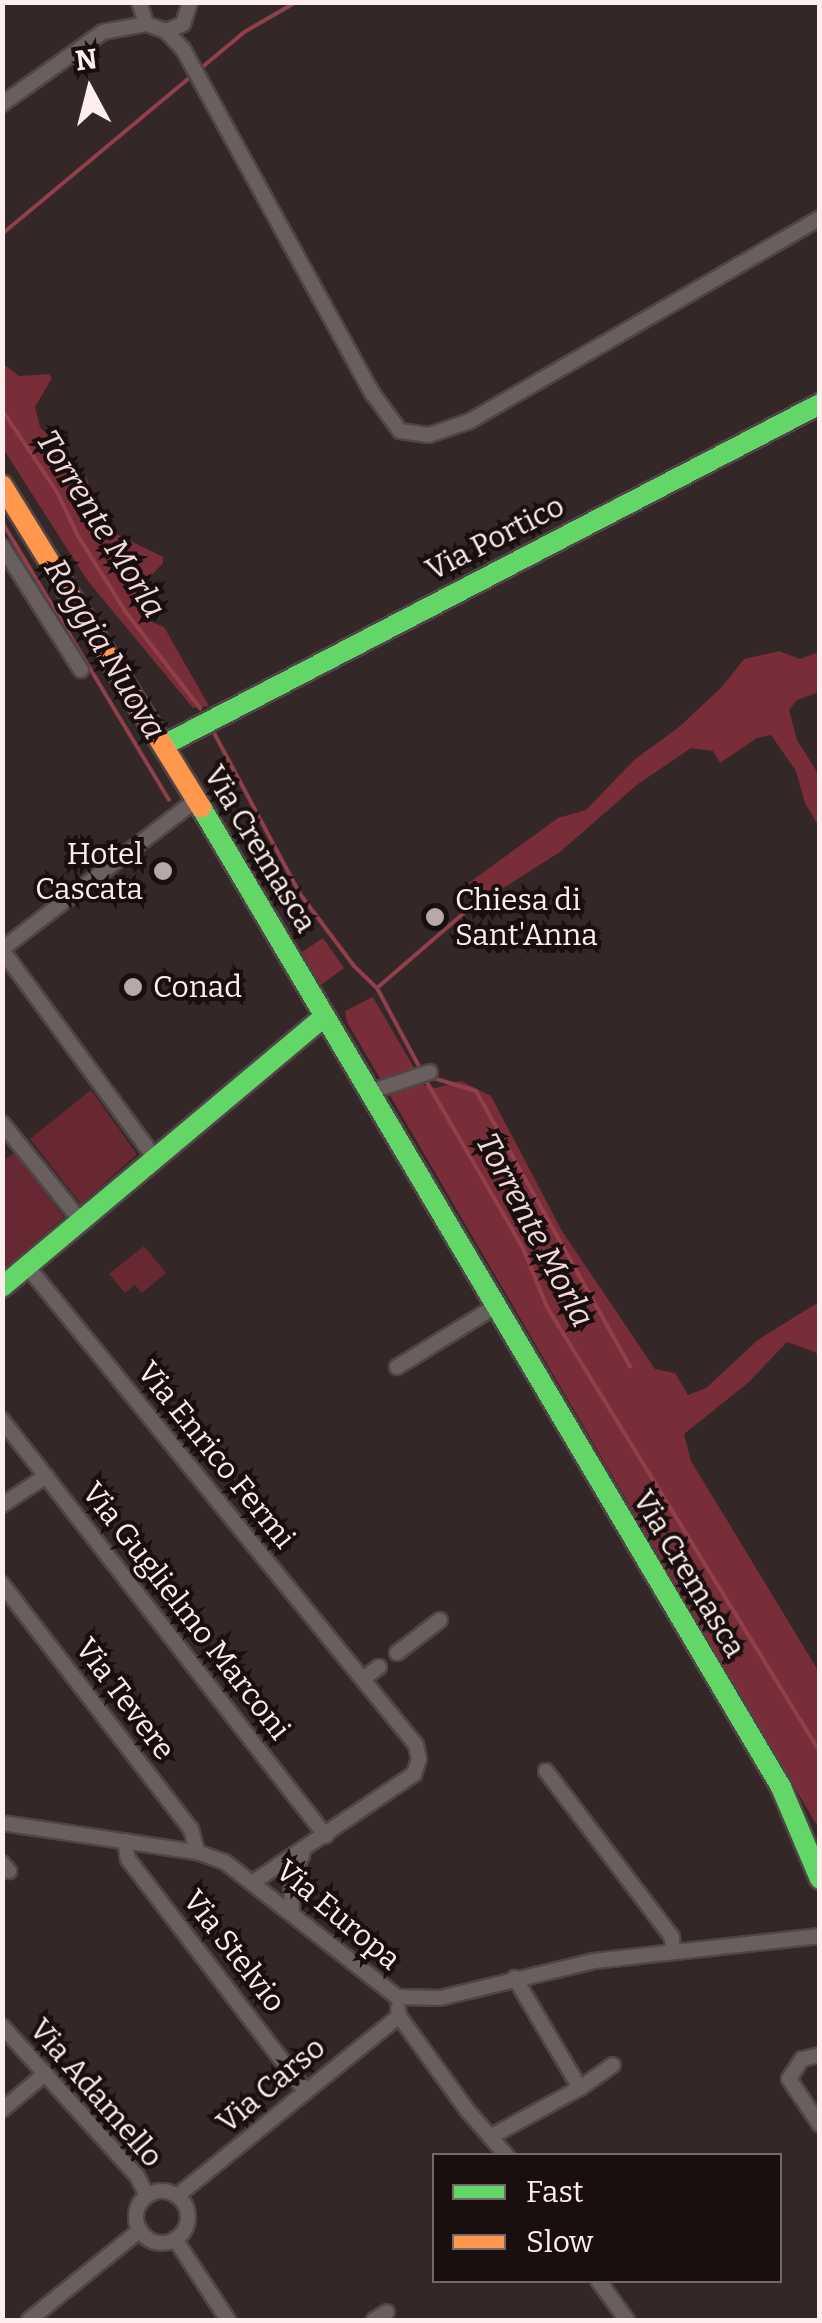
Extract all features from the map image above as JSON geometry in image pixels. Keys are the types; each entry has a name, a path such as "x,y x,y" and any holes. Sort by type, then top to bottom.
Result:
{"main road":[{"name":"Via Portico","path":"164,745 820,404"},
{"name":"Via Cremasca","path":"2,485 164,745 781,1787 820,1879"},
{"path":"184,780 188,742 198,725"},
{"path":"2,1287 324,1017"}],"street":[{"path":"183,49 183,24 190,2"},
{"path":"139,3 146,24"},
{"path":"123,26 139,3"},
{"path":"2,104 102,32 146,24 166,32 183,49 374,394 400,431 429,435 470,421 820,218"},
{"path":"166,32 183,24"},
{"path":"2,546 82,670"},
{"path":"154,1157 2,949 196,800"},
{"path":"370,1092 430,1072"},
{"path":"2,1122 80,1220"},
{"name":"Via Enrico Fermi","path":"27,1266 416,1744 419,1759 414,1774 255,1881"},
{"path":"396,1367 496,1306"},
{"name":"Via Guglielmo Marconi","path":"2,1420 326,1836"},
{"path":"2,1506 46,1476"},
{"name":"Via Tevere","path":"2,1584 191,1829 197,1852"},
{"path":"398,1652 440,1620"},
{"path":"363,1679 379,1667"},
{"path":"546,1771 672,1937 673,1952"},
{"name":"Via Europa","path":"2,1823 197,1852 225,1862 255,1881 398,1997 440,1998 594,1961 820,1936"},
{"name":"Via Stelvio","path":"125,1841 128,1859 306,2092"},
{"path":"292,1912 291,1877 306,1850"},
{"path":"516,1978 580,2088"},
{"path":"398,1997 399,2016 504,2153"},
{"name":"Via Carso","path":"177,2196 399,2016"},
{"name":"Via Adamello","path":"2,2026 137,2176 147,2196"},
{"path":"820,2055 802,2059 789,2079 820,2125"},
{"path":"490,2137 580,2088 613,2065"},
{"path":"2,2110 46,2073"},
{"path":"162,2191 177,2196 188,2218 175,2239 160,2242 140,2230 136,2215 147,2196 162,2191"},
{"path":"29,2320 140,2230"},
{"path":"175,2239 228,2320"},
{"path":"600,2283 627,2320"}],"shaded area":[{"path":"2,363 19,376 49,374 52,378 35,407 40,427 87,479 94,502 116,534 163,557 163,563 147,580 143,597 152,622 164,627 209,706 193,708 87,580 4,450"},
{"path":"779,651 800,659 819,652 819,692 797,700 789,710 797,740 819,775 819,827 805,803 796,771 771,735 757,738 720,763 713,751 691,748 638,784 560,852 481,902 459,890 558,818 586,810 634,760 679,727 721,688 744,659"},
{"path":"323,938 344,968 321,985 302,952"},
{"path":"373,997 424,1085 436,1088 461,1081 491,1096 562,1231 655,1369 675,1373 688,1395 706,1388 759,1339 819,1302 819,1359 815,1352 787,1342 749,1382 684,1434 691,1461 819,1672 819,1829 347,1022 345,1011"},
{"path":"91,1090 137,1154 81,1204 30,1139"},
{"path":"15,1152 64,1217 3,1270 3,1161"},
{"path":"144,1246 166,1273 142,1293 135,1285 125,1293 109,1274"}],"waterway":[{"path":"2,234 246,31 296,2"},
{"name":"Torrente Morla","path":"2,410 57,492 78,536 125,611 200,708"},
{"name":"Roggia Nuova","path":"2,522 169,800"},
{"name":"Torrente Morla","path":"213,731 300,894 354,966 377,988 421,1070"},
{"path":"377,988 471,907"},
{"name":"Roggia Nuova","path":"430,1077 476,1091 630,1367"},
{"name":"Torrente Morla","path":"425,1079 522,1246 547,1307 820,1752"}],"traffic: fast":[{"path":"164,745 820,404"},
{"path":"201,807 781,1787 820,1879"},
{"path":"2,1287 324,1017"}],"traffic: slow":[{"path":"2,485 201,807"}],"place":[{"name":"Hotel Cascata","path":"163,871"},
{"name":"Chiesa di Sant'Anna","path":"435,917"},
{"name":"Conad","path":"133,987"}]}
